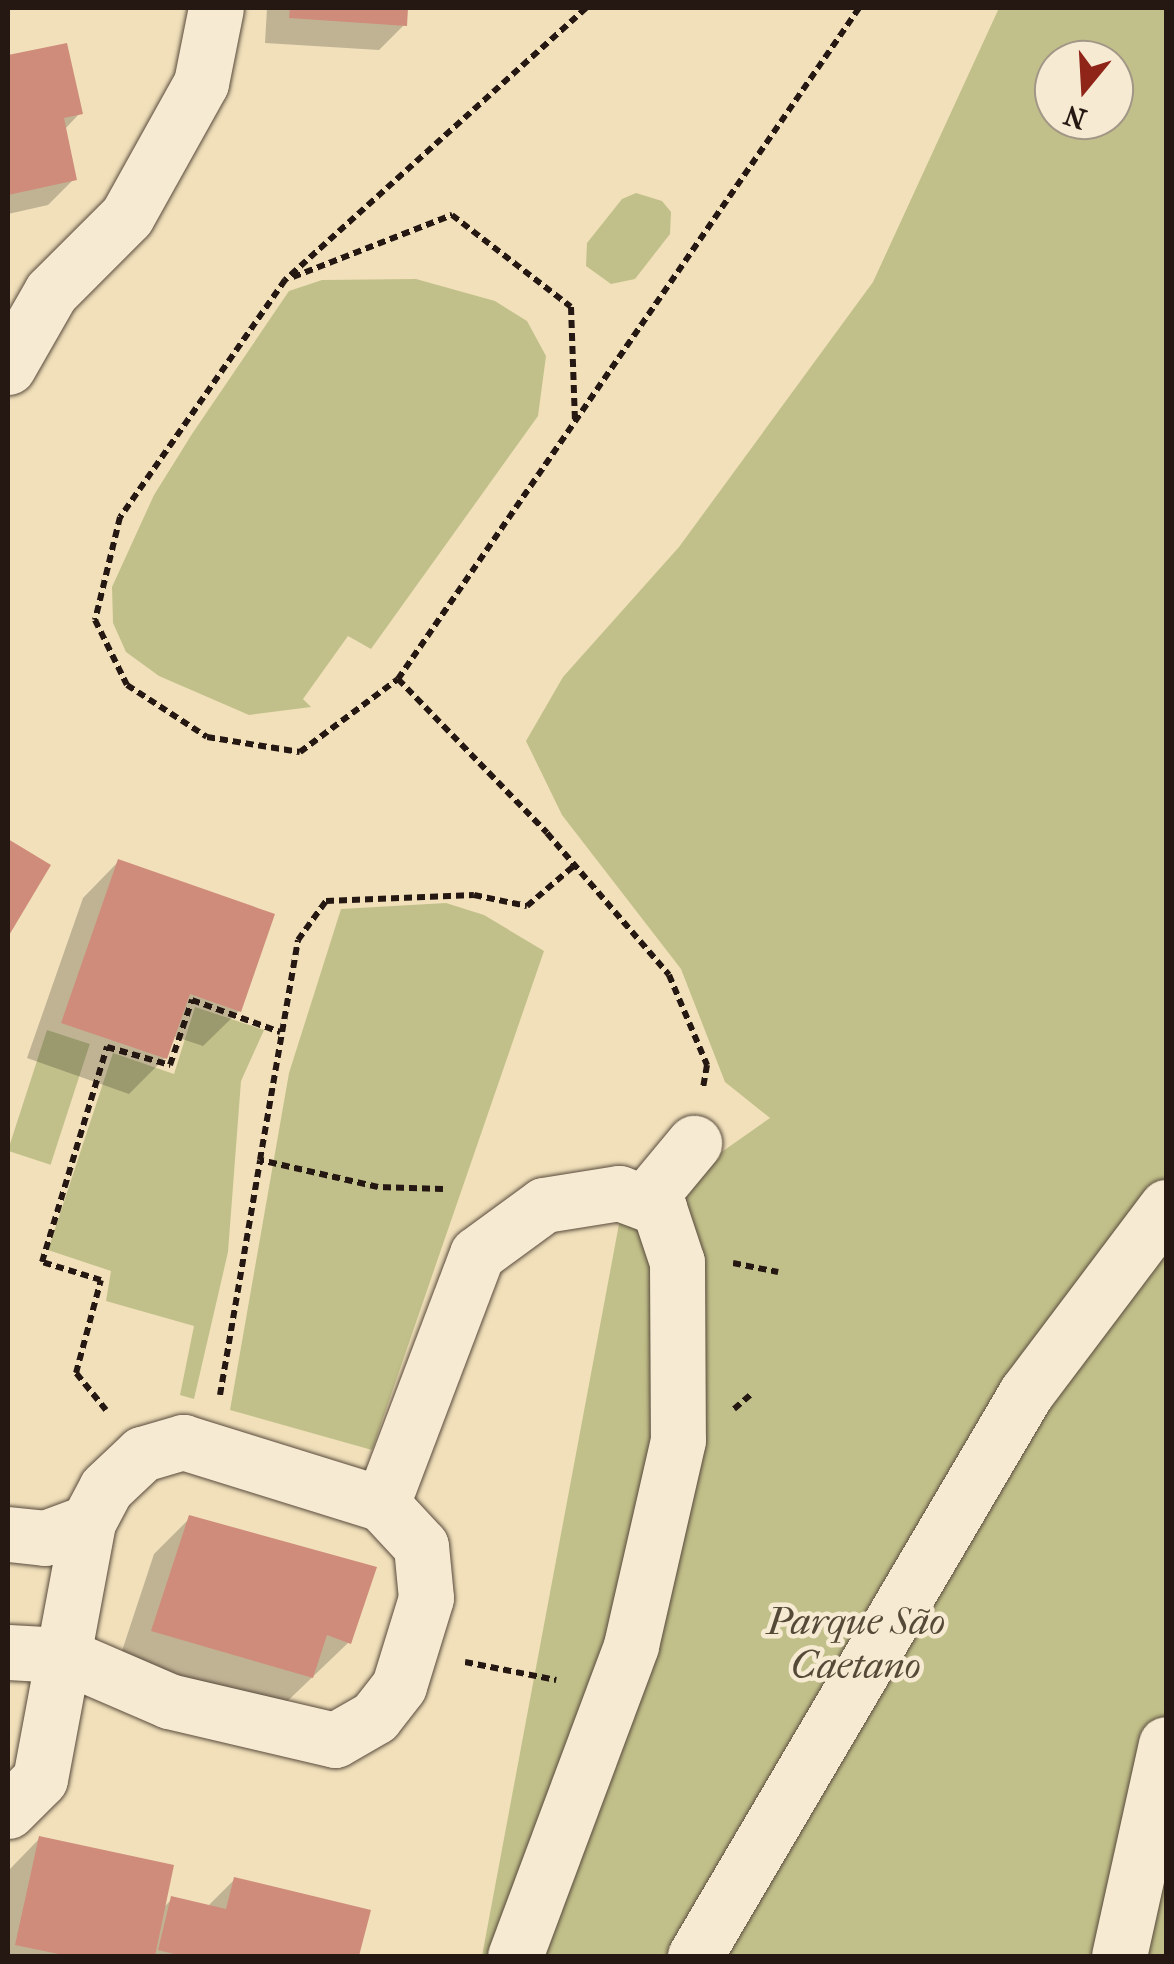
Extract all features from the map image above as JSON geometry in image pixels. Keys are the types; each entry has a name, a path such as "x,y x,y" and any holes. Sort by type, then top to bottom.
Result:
{"street":[{"path":"8,367 29,289 127,216 200,83 216,8"},
{"path":"645,1202 694,1143"},
{"path":"382,1504 476,1254 544,1205 619,1193 659,1208 677,1262 678,1440 631,1646 515,1956"},
{"path":"695,1956 1026,1393 1157,1240"},
{"path":"8,1652 62,1655 169,1701 335,1740 375,1717 415,1652 426,1598 421,1546 382,1504 183,1442 142,1454 106,1488 88,1522 62,1655 40,1779 8,1812"},
{"path":"8,1534 45,1538 88,1522"},
{"path":"1119,1956 1166,1744"}],"path":[{"path":"586,8 285,280 120,517 96,620 127,685 207,738 300,752 398,679 859,8"},
{"path":"285,280 452,216 571,307 575,420"},
{"path":"398,679 575,865 669,975 707,1064 694,1143"},
{"path":"214,1416 298,940 326,901 474,895 527,906 575,865"},
{"path":"76,1374 101,1280 42,1262 107,1046 170,1065 192,1000 280,1032"},
{"path":"260,1160 378,1186 443,1188"},
{"path":"415,1652 614,1691"}],"green space":[{"name":"Parque São Caetano","path":"999,8 1166,8 1166,1956 482,1956 619,1224 770,1118 725,1082 681,969 562,815 526,741 563,677 679,547 873,282"},
{"path":"636,193 662,201 671,212 670,234 635,279 611,284 586,266 587,243 622,199"},
{"path":"416,279 495,301 527,321 546,356 538,416 371,649 348,636 303,699 311,707 249,715 159,676 126,652 113,623 112,587 154,495 192,434 289,291 322,280"},
{"path":"446,903 484,915 544,951 372,1450 230,1410 289,1073 341,909"},
{"path":"195,1007 264,1030 241,1081 228,1252 194,1399 180,1395 194,1326 106,1301 111,1271 48,1250 113,1053 174,1074"},
{"path":"47,1030 90,1044 51,1165 8,1151"}],"building":[{"path":"290,8 408,8 407,26 289,18"},
{"path":"67,43 83,114 64,118 77,180 8,195 8,55"},
{"path":"8,839 51,865 8,937"},
{"path":"118,859 275,914 241,1012 190,994 167,1059 61,1023"},
{"path":"189,1515 377,1567 351,1644 327,1635 313,1678 151,1631"},
{"path":"39,1836 174,1865 155,1956 68,1956 15,1945"},
{"path":"234,1877 371,1910 359,1956 182,1956 158,1950 171,1896 226,1909"}]}
